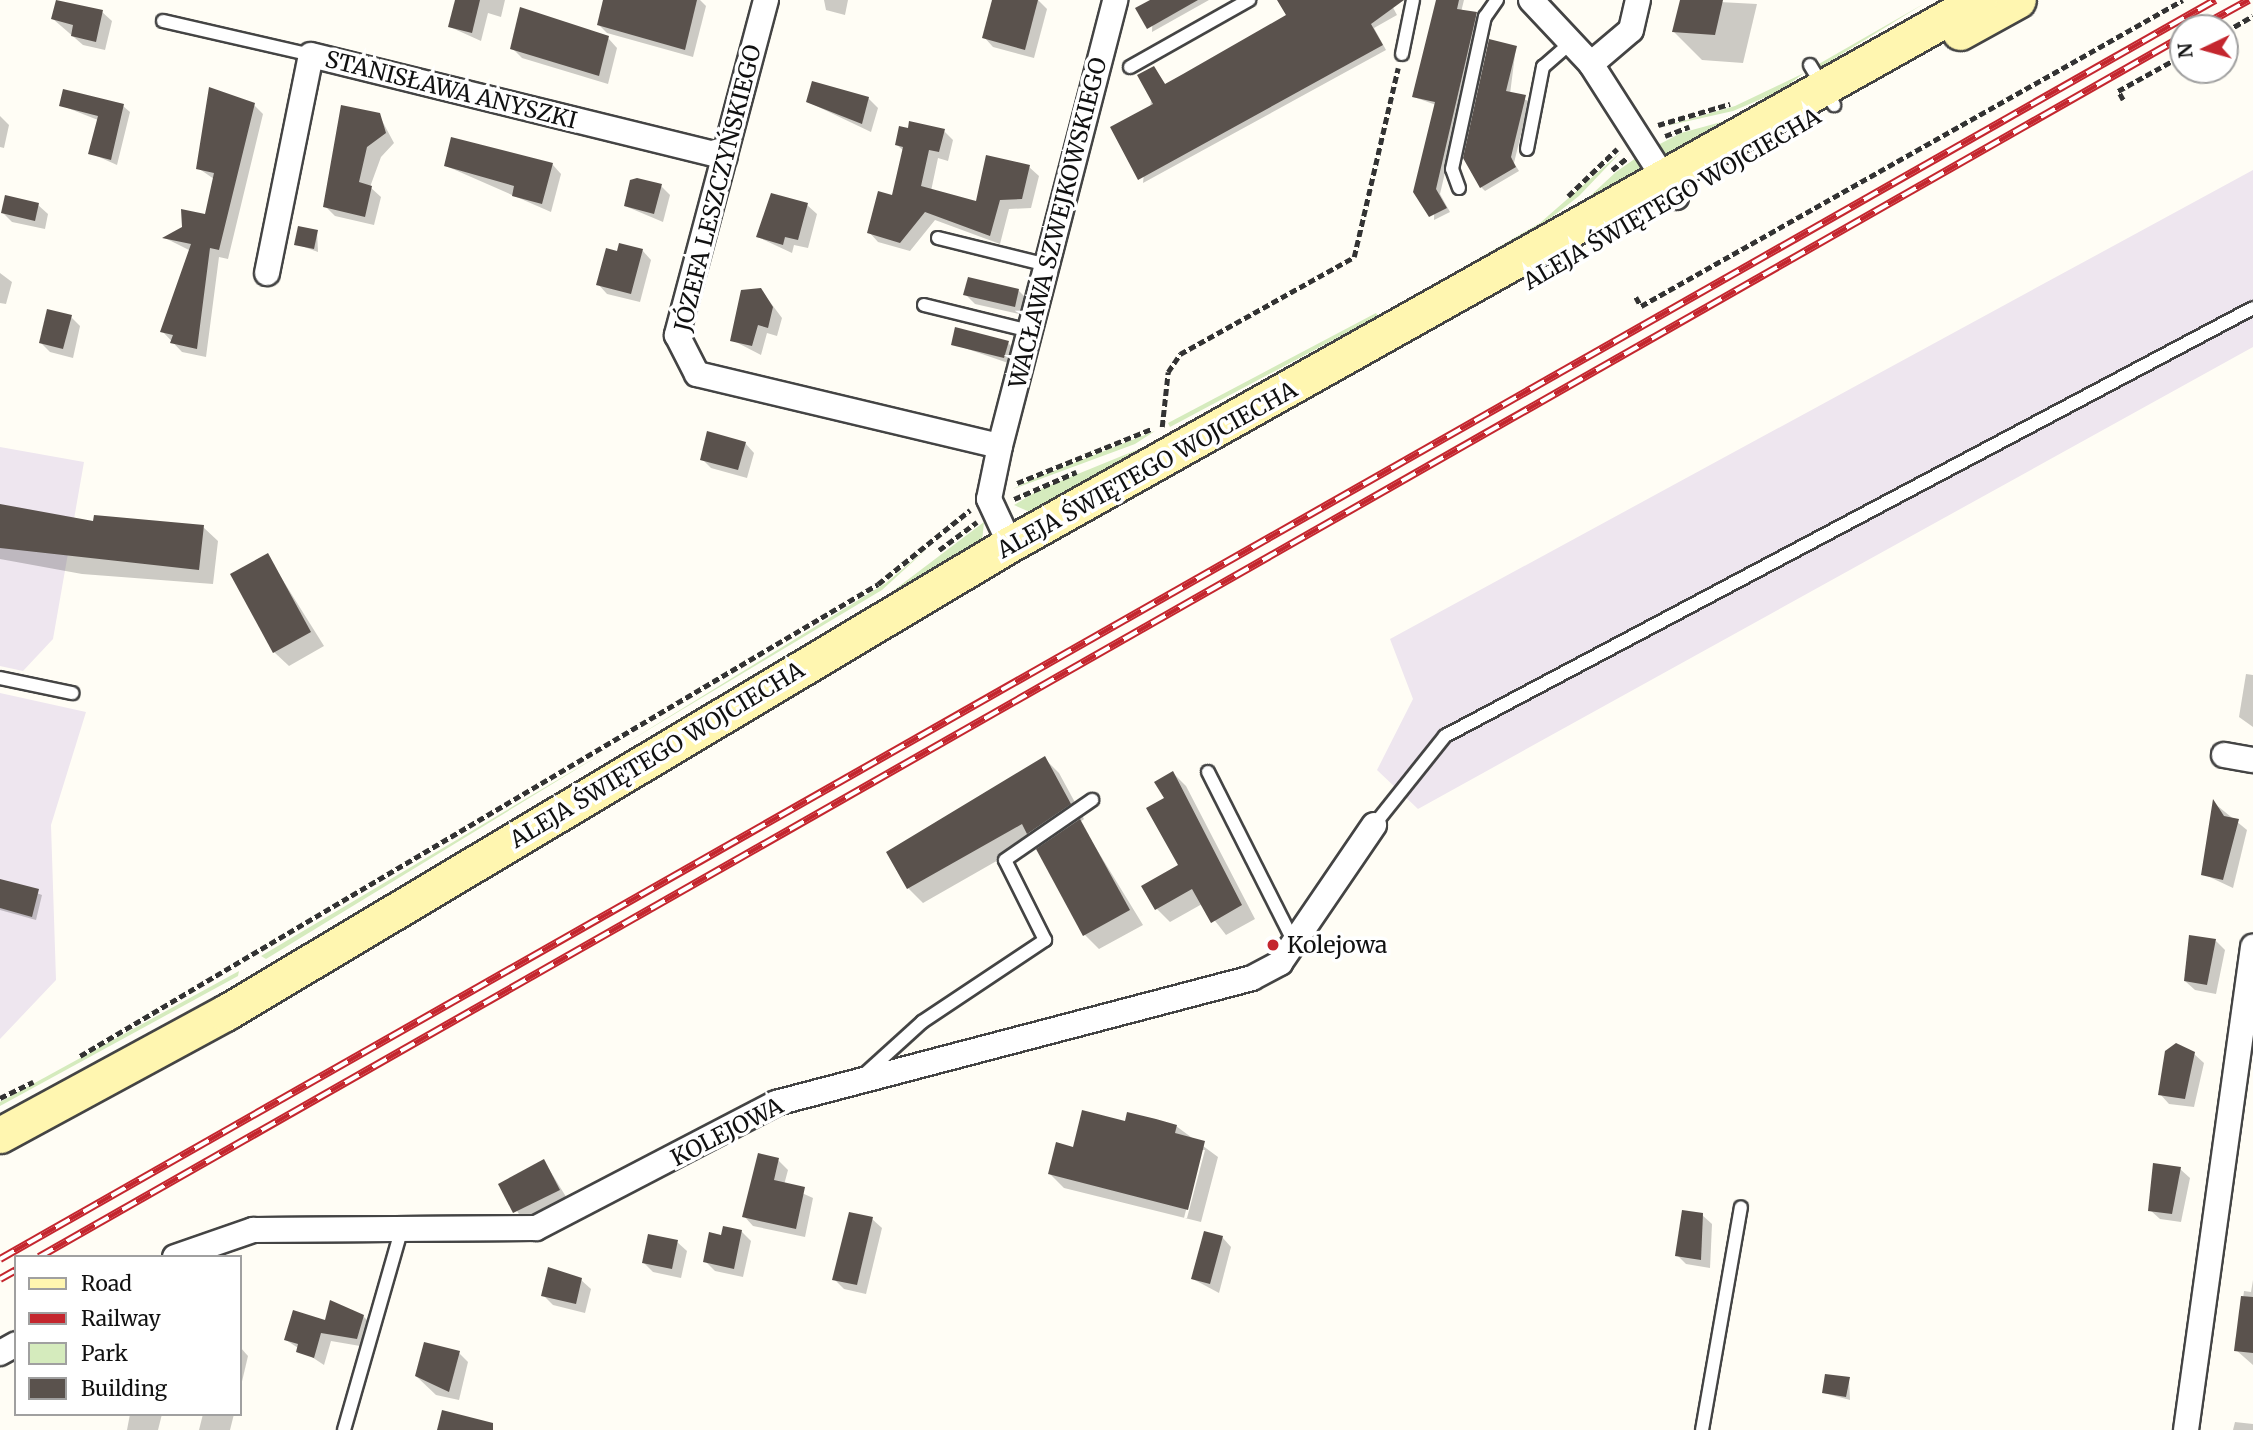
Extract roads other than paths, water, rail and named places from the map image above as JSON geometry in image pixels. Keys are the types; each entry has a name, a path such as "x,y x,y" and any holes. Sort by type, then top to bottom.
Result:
{"street":[{"name":"JÓZEFA LESZCZYŃSKIEGO","path":"766,0 677,335 697,374 1000,446"},
{"name":"WACŁAWA SZWEJKOWSKIEGO","path":"1010,544 989,499 1000,446 1115,0"},
{"path":"1531,0 1591,64 1671,189"},
{"path":"1591,64 1631,30 1638,0"},
{"name":"ALEJA ŚWIĘTEGO WOJCIECHA","path":"0,1135 225,1013 1010,544 1316,378 1442,330 1671,189 1823,86 1971,7 2018,0"},
{"name":"STANISŁAWA ANYSZKI","path":"267,273 311,55 725,157"},
{"path":"2224,755 2253,760"},
{"name":"KOLEJOWA","path":"181,1255 253,1230 536,1228 776,1103 1239,982 1280,963 1374,825"},
{"path":"2186,1430 2253,947"}],"lane":[{"path":"1130,67 1248,0"},
{"path":"1402,54 1413,0"},
{"path":"1459,188 1452,170 1485,17 1497,0"},
{"path":"163,21 311,55"},
{"path":"1527,149 1543,68 1572,42"},
{"path":"938,238 1047,265"},
{"path":"924,305 1030,331"},
{"path":"1374,825 1445,736 2253,309"},
{"path":"0,678 72,692"},
{"path":"1208,772 1295,944"},
{"path":"858,1081 922,1022 1045,940 1005,859 1092,800"},
{"path":"1702,1430 1741,1207"},
{"path":"344,1430 401,1231"}],"railway":[{"path":"0,1259 2215,0"},
{"path":"2224,14 2249,0"},
{"path":"43,1255 2169,44"},
{"path":"0,1279 14,1271"}],"place":[{"name":"Kolejowa","path":"1273,945"}]}
